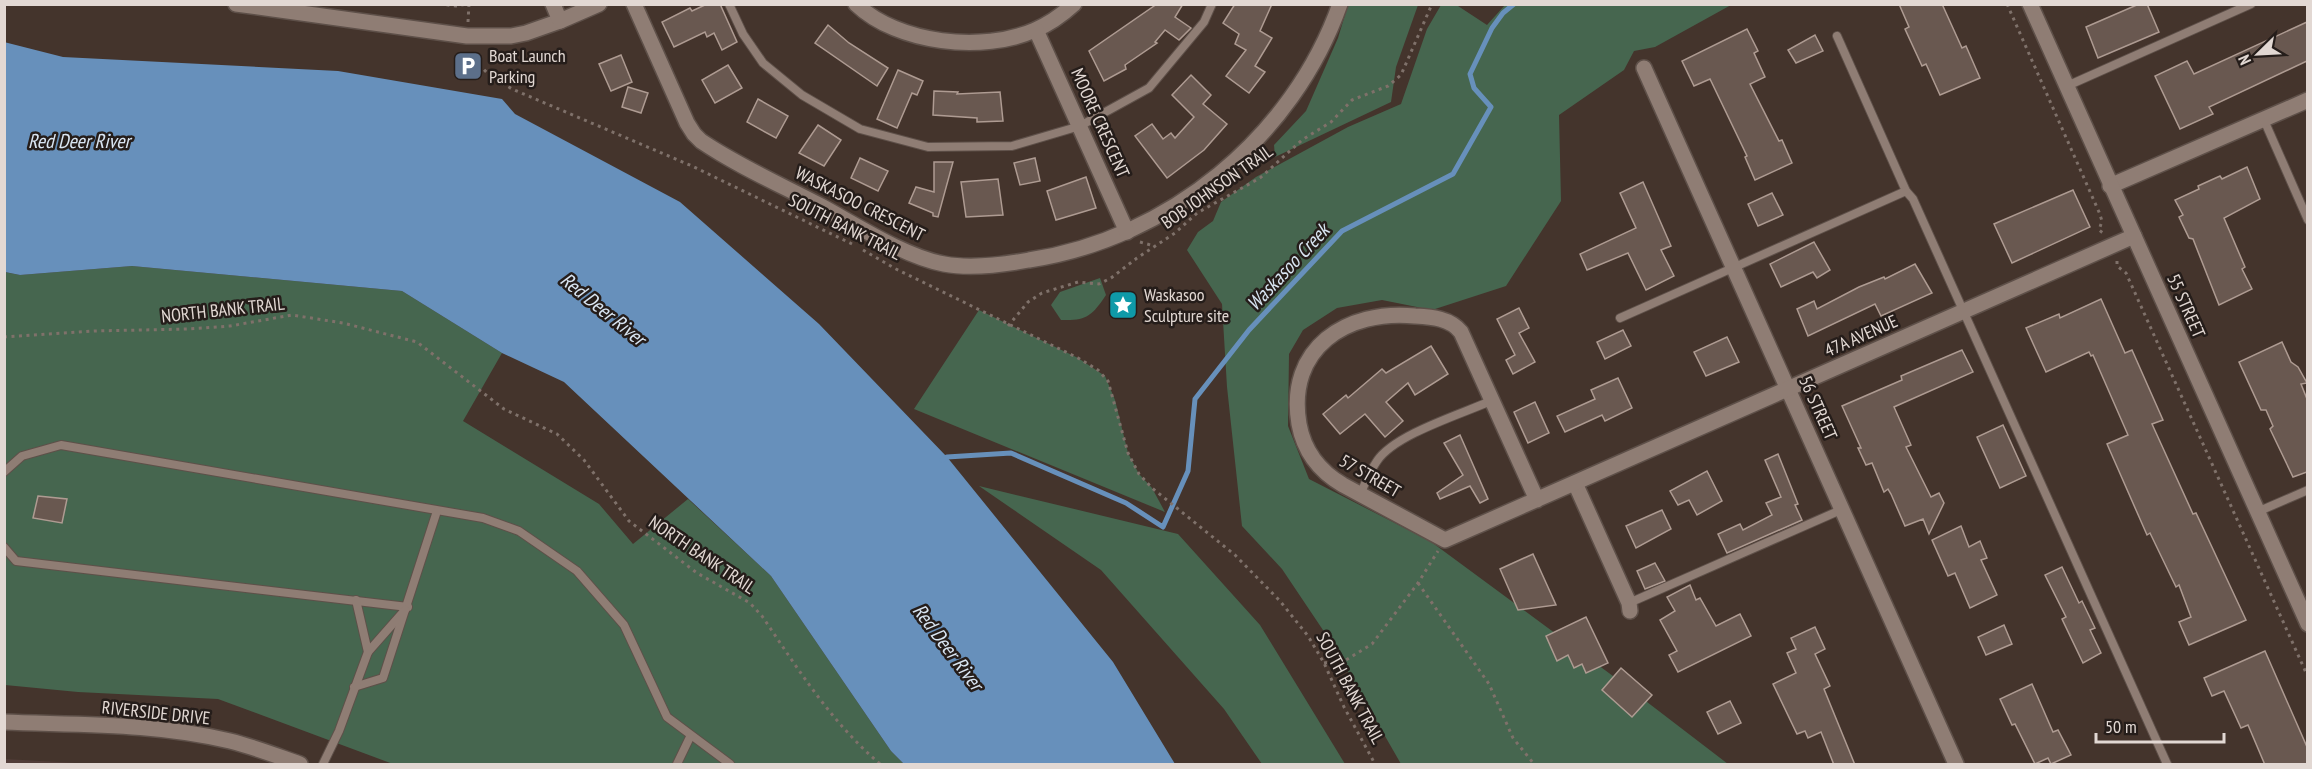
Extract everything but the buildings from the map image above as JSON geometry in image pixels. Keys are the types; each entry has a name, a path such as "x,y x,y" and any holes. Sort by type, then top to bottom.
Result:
{"street":[{"path":"236,4 467,36 512,36 560,21 599,4"},
{"path":"553,4 560,21"},
{"name":"WASKASOO CRESCENT","path":"634,4 693,134 711,147 906,251 944,264 974,266 1009,263 1068,253 1127,232 1168,211 1199,190 1223,172 1263,133 1299,86 1332,27 1340,4"},
{"path":"856,4 887,26 936,40 989,41 1036,30 1074,4"},
{"name":"55 STREET","path":"2030,4 2307,624"},
{"name":"MOORE CRESCENT","path":"1036,30 1127,232"},
{"name":"56 STREET","path":"1644,68 1956,765"},
{"path":"2110,186 2307,100"},
{"name":"47A AVENUE","path":"1537,500 2134,236"},
{"name":"57 STREET","path":"1445,540 1328,477 1319,468 1304,442 1297,414 1298,389 1306,363 1319,345 1336,331 1359,320 1385,315 1421,316 1449,321 1461,332 1537,500"},
{"path":"1575,483 1630,607"},
{"path":"1445,540 1537,500"},
{"name":"RIVERSIDE DRIVE","path":"4,722 122,727 196,735 230,741 300,765"}],"lane":[{"path":"729,4 743,34 764,63 802,95 860,129 928,147 1012,146 1080,126 1149,88 1204,22 1212,4"},
{"path":"2067,86 2251,4"},
{"path":"1837,36 1906,191 1913,199 2167,765"},
{"path":"2264,120 2307,220"},
{"path":"1620,318 1906,191"},
{"path":"1360,495 1378,460 1395,445 1410,435 1493,400"},
{"path":"4,472 22,456 61,445 483,518 519,531 578,571 624,625 666,717 730,765"},
{"path":"2257,512 2307,490"},
{"path":"1630,607 1842,509"},
{"path":"354,687 383,678 408,607 437,511"},
{"path":"4,547 16,561 408,607"},
{"path":"356,600 368,652"},
{"path":"323,765 339,731 368,652 408,607"},
{"path":"677,765 690,737"}],"path":[{"path":"439,4 456,6 468,4 468,27"},
{"name":"BOB JOHNSON TRAIL","path":"1008,326 1028,302 1042,293 1078,282 1099,284 1111,278 1175,233 1197,213 1260,178 1302,140 1331,122 1352,100 1395,82 1401,75 1432,4"},
{"path":"2007,4 2099,212 2102,221 2099,230 2103,233"},
{"name":"SOUTH BANK TRAIL","path":"467,47 483,70 512,89 693,166 856,246 1008,326 1078,358 1105,376 1115,400 1128,453 1139,474 1152,488 1235,555 1267,587 1308,636 1375,765"},
{"path":"2118,263 2117,266 2126,273 2307,677"},
{"name":"NORTH BANK TRAIL","path":"4,337 94,331 168,331 209,328 292,315 343,323 417,342 504,409 557,435 584,460 629,521 698,573 750,603 762,616 832,716 880,765"},
{"path":"1324,663 1346,660 1372,644 1418,583 1445,540"},
{"path":"1418,583 1489,684 1513,738 1534,765"}],"shaded area":[{"path":"5,759 94,764 5,764"}],"green space":[{"path":"1348,5 1418,5 1396,67 1391,102 1275,157 1274,145 1306,111 1338,38"},
{"path":"1441,5 1458,6 1487,25 1505,5 1731,5 1655,47 1634,51 1624,70 1559,115 1561,201 1506,286 1432,310 1382,300 1337,308 1303,330 1289,354 1288,426 1309,479 1430,541 1728,764 1401,764 1331,642 1282,569 1242,526 1227,387 1222,304 1187,250 1198,232 1213,221 1221,202 1256,177 1348,127 1401,104 1427,29"},
{"path":"132,266 402,291 502,353 463,421 599,504 633,544 688,499 771,576 891,751 904,764 393,764 218,699 78,692 5,685 4,272 20,275"},
{"path":"1100,278 1106,295 1097,308 1083,318 1061,320 1051,305 1060,292"},
{"path":"979,310 1078,358 1105,376 1115,400 1128,453 1139,474 1152,488 1165,512 914,409"},
{"path":"979,486 1178,534 1260,625 1345,764 1262,764 1224,709 1101,570"}],"water":[{"name":"Red Deer River","path":"4,42 63,57 338,71 502,99 515,114 680,202 819,324 947,457 1113,662 1175,764 904,764 891,751 771,576 564,382 502,353 402,291 132,266 20,275 5,272"}],"waterway":[{"name":"Waskasoo Creek","path":"942,460 947,457 1011,453 1126,503 1163,527 1188,471 1195,399 1249,330 1342,231 1453,174 1491,107 1474,88 1470,74 1492,28 1503,13 1514,4"}],"place":[{"name":"Boat Launch Parking","path":"468,66"},
{"name":"Waskasoo Sculpture site","path":"1123,305"}]}
